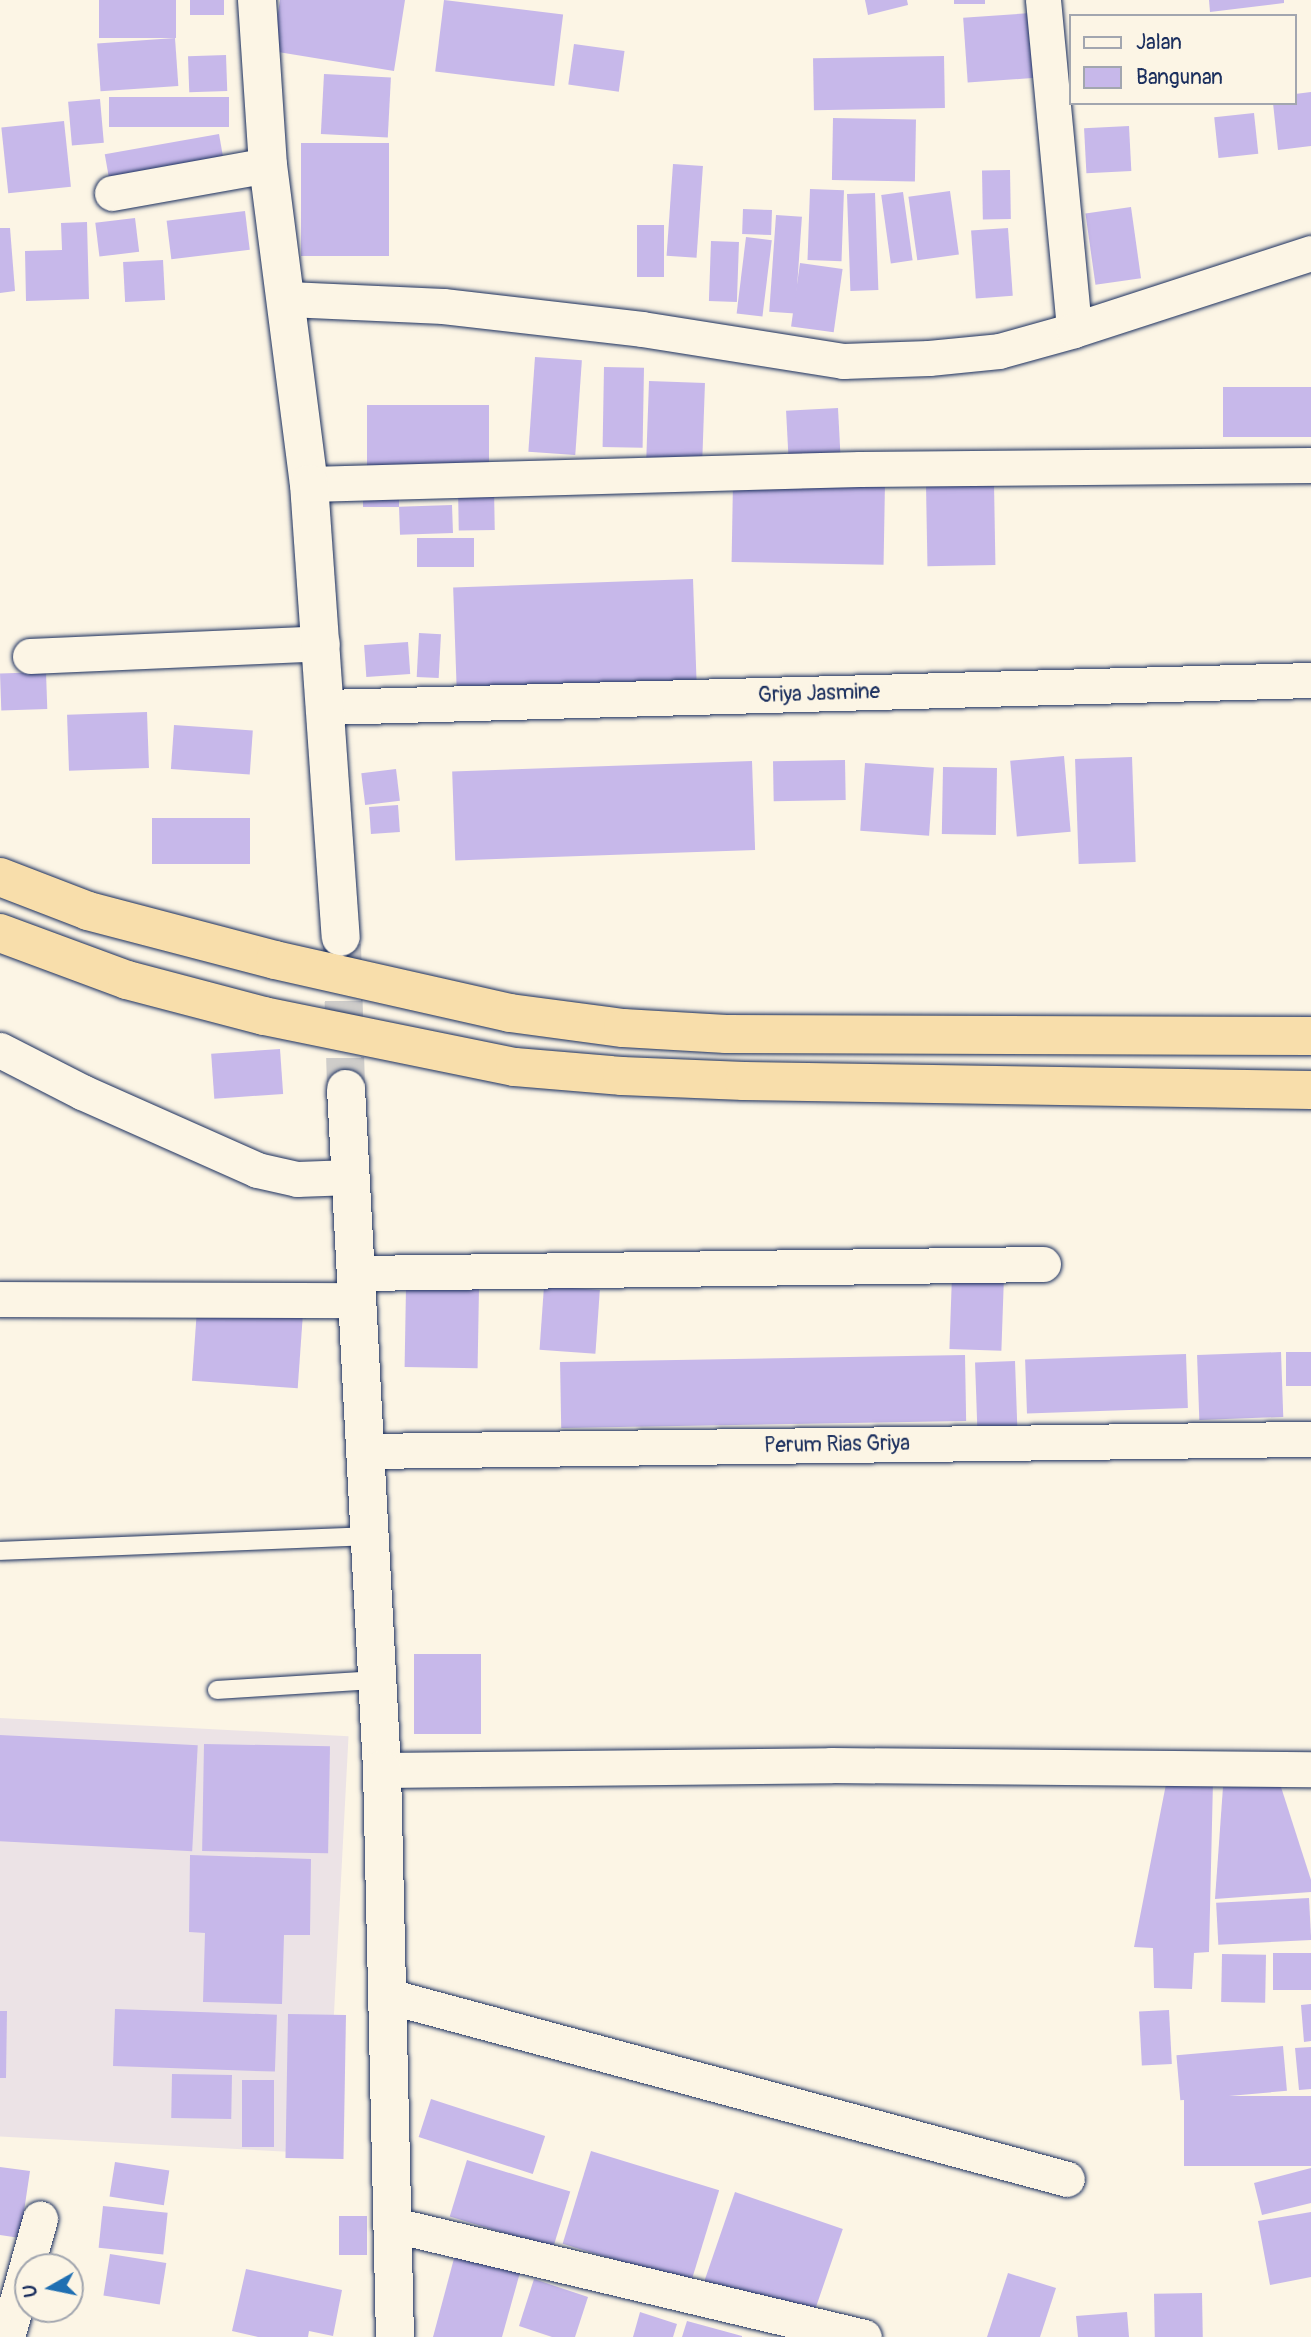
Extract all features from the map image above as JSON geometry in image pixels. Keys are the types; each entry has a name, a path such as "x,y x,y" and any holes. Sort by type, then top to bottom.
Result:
{"highway":[{"path":"0,877 88,911 275,960 510,1013 623,1028 726,1034 1311,1036"},
{"path":"0,933 139,984 264,1016 515,1067 622,1076 744,1081 1311,1090"}],"street":[{"path":"257,0 268,165 288,299 309,484 341,937"},
{"path":"1042,0 1074,330"},
{"path":"112,192 268,165"},
{"path":"288,299 443,306 642,329 843,361 999,351 1074,330 1311,253"},
{"path":"309,484 860,469 1311,465"},
{"path":"30,656 322,643"},
{"name":"Griya Jasmine","path":"326,707 1311,680"},
{"path":"0,1050 82,1092 257,1170 297,1179 351,1177"},
{"path":"346,1089 382,1770 395,2337"},
{"path":"0,1299 1044,1264"},
{"name":"Perum Rias Griya","path":"364,1451 1311,1439"},
{"path":"382,1770 818,1765 1310,1773"},
{"path":"388,1996 1067,2179"},
{"path":"7,2337 40,2219"},
{"path":"394,2225 864,2337"}],"lane":[{"path":"0,1551 369,1536"},
{"path":"216,1690 377,1680"}],"shaded area":[{"path":"0,1718 349,1736 327,2154 0,2137"}],"building":[{"path":"99,0 176,0 176,38 99,38"},
{"path":"190,0 224,0 224,15 190,15"},
{"path":"280,0 405,0 394,71 272,51"},
{"path":"444,0 563,15 554,86 435,71"},
{"path":"865,0 907,0 908,5 868,15"},
{"path":"954,0 985,0 985,4 954,4"},
{"path":"1209,0 1284,0 1284,3 1210,12"},
{"path":"1031,13 1036,78 968,83 963,18"},
{"path":"175,38 178,86 101,91 97,43"},
{"path":"574,44 625,51 619,92 568,85"},
{"path":"226,55 227,91 189,92 188,56"},
{"path":"944,56 945,108 814,110 813,58"},
{"path":"324,74 391,78 388,137 321,134"},
{"path":"1311,92 1311,146 1278,150 1273,105 1297,105 1297,94"},
{"path":"109,97 229,97 229,127 109,127"},
{"path":"100,99 104,143 72,146 68,102"},
{"path":"1254,113 1258,154 1219,158 1214,117"},
{"path":"833,118 916,119 915,181 832,180"},
{"path":"64,121 71,187 8,193 1,128"},
{"path":"1129,126 1131,171 1086,173 1084,128"},
{"path":"219,134 224,162 110,182 105,154"},
{"path":"301,143 389,143 389,256 301,256"},
{"path":"673,164 703,166 697,258 667,256"},
{"path":"982,170 1010,170 1011,219 983,219"},
{"path":"810,189 844,190 842,261 808,260"},
{"path":"950,191 959,254 917,260 908,197"},
{"path":"903,192 913,260 891,263 881,195"},
{"path":"875,193 878,290 850,291 847,194"},
{"path":"1131,207 1141,278 1095,285 1085,213"},
{"path":"743,209 772,210 771,235 742,234"},
{"path":"245,211 250,250 171,259 167,221"},
{"path":"776,215 802,217 795,314 769,312"},
{"path":"135,218 139,252 99,257 95,223"},
{"path":"87,222 89,299 26,301 25,251 62,250 61,223"},
{"path":"637,225 664,225 664,277 637,277"},
{"path":"0,228 10,228 15,291 0,293"},
{"path":"1008,228 1013,296 976,298 971,231"},
{"path":"746,237 772,240 762,317 737,313"},
{"path":"711,241 739,242 737,302 709,301"},
{"path":"163,260 165,300 125,302 123,262"},
{"path":"800,263 843,269 834,332 791,326"},
{"path":"535,357 582,360 575,455 528,452"},
{"path":"604,367 644,368 643,448 603,447"},
{"path":"649,381 705,383 702,461 646,459"},
{"path":"1223,387 1311,387 1311,437 1223,437"},
{"path":"367,405 489,405 489,467 367,467"},
{"path":"838,408 841,459 789,462 786,411"},
{"path":"733,481 885,484 884,565 732,562"},
{"path":"994,483 995,565 927,566 926,484"},
{"path":"363,486 399,486 399,507 363,507"},
{"path":"494,487 495,530 459,531 458,488"},
{"path":"452,505 453,533 400,535 399,507"},
{"path":"417,538 474,538 474,567 417,567"},
{"path":"693,579 697,681 457,689 453,587"},
{"path":"419,633 441,634 439,678 417,677"},
{"path":"408,642 410,674 366,677 364,645"},
{"path":"46,672 47,709 1,711 0,674"},
{"path":"147,712 149,768 69,771 67,715"},
{"path":"174,725 253,731 250,774 171,769"},
{"path":"1064,756 1071,832 1017,836 1010,761"},
{"path":"1132,757 1136,862 1079,864 1075,759"},
{"path":"845,760 846,800 774,801 773,761"},
{"path":"752,761 755,850 455,860 452,771"},
{"path":"865,763 934,768 929,836 860,831"},
{"path":"943,767 997,768 996,835 942,834"},
{"path":"396,769 400,801 365,805 361,773"},
{"path":"398,805 400,832 371,834 369,807"},
{"path":"152,818 250,818 250,864 152,864"},
{"path":"280,1049 283,1094 214,1099 211,1054"},
{"path":"952,1275 1004,1277 1001,1351 949,1349"},
{"path":"544,1286 600,1290 595,1354 540,1350"},
{"path":"406,1287 479,1288 478,1368 405,1367"},
{"path":"197,1309 303,1316 298,1388 192,1381"},
{"path":"1281,1352 1283,1417 1199,1420 1197,1355"},
{"path":"1286,1352 1311,1352 1311,1386 1286,1386"},
{"path":"1186,1354 1188,1408 1027,1414 1025,1360"},
{"path":"965,1355 966,1421 561,1428 560,1362"},
{"path":"1015,1361 1017,1427 977,1428 975,1362"},
{"path":"414,1654 481,1654 481,1734 414,1734"},
{"path":"0,1735 198,1745 192,1851 0,1841"},
{"path":"204,1744 330,1746 328,1853 202,1851"},
{"path":"1167,1779 1213,1781 1209,1952 1194,1953 1192,1989 1154,1988 1153,1948 1134,1947"},
{"path":"1223,1787 1281,1787 1311,1880 1311,1892 1215,1899"},
{"path":"190,1855 311,1859 310,1935 284,1935 282,2004 203,2002 205,1933 189,1932"},
{"path":"1309,1898 1311,1940 1218,1945 1216,1903"},
{"path":"1273,1953 1311,1953 1311,1990 1273,1990"},
{"path":"1222,1954 1266,1955 1265,2003 1221,2002"},
{"path":"1311,2004 1311,2041 1304,2042 1301,2005"},
{"path":"115,2009 277,2015 275,2072 113,2066"},
{"path":"1169,2010 1172,2064 1142,2065 1139,2012"},
{"path":"0,2011 7,2011 6,2078 0,2078"},
{"path":"288,2014 346,2015 343,2159 285,2158"},
{"path":"1283,2046 1287,2091 1180,2100 1176,2055"},
{"path":"1311,2047 1311,2089 1299,2090 1295,2048"},
{"path":"172,2074 232,2075 231,2119 171,2118"},
{"path":"242,2080 274,2080 274,2147 242,2147"},
{"path":"1184,2096 1311,2096 1311,2166 1184,2166"},
{"path":"431,2099 545,2136 533,2174 419,2137"},
{"path":"591,2151 719,2190 691,2283 563,2244"},
{"path":"467,2160 570,2192 553,2248 450,2216"},
{"path":"115,2162 169,2171 164,2205 110,2197"},
{"path":"0,2167 30,2171 20,2238 0,2235"},
{"path":"1311,2168 1311,2203 1262,2215 1254,2183"},
{"path":"735,2192 843,2229 812,2318 704,2281"},
{"path":"103,2206 168,2213 163,2255 99,2248"},
{"path":"1311,2212 1311,2277 1270,2285 1258,2221"},
{"path":"339,2216 367,2216 367,2255 339,2255"},
{"path":"456,2251 521,2269 502,2337 433,2337"},
{"path":"110,2254 166,2263 160,2304 103,2295"},
{"path":"246,2269 342,2290 333,2336 309,2331 308,2337 258,2337 232,2331"},
{"path":"1008,2273 1056,2288 1040,2337 987,2337"},
{"path":"534,2279 588,2297 575,2337 552,2337 519,2326"},
{"path":"1202,2293 1203,2337 1155,2337 1154,2294"},
{"path":"640,2312 677,2324 673,2337 633,2337"},
{"path":"1127,2312 1129,2337 1078,2337 1076,2316"},
{"path":"687,2321 742,2336 742,2337 682,2337"}],"tunnel":[{"path":"342,944 346,1089"}]}
